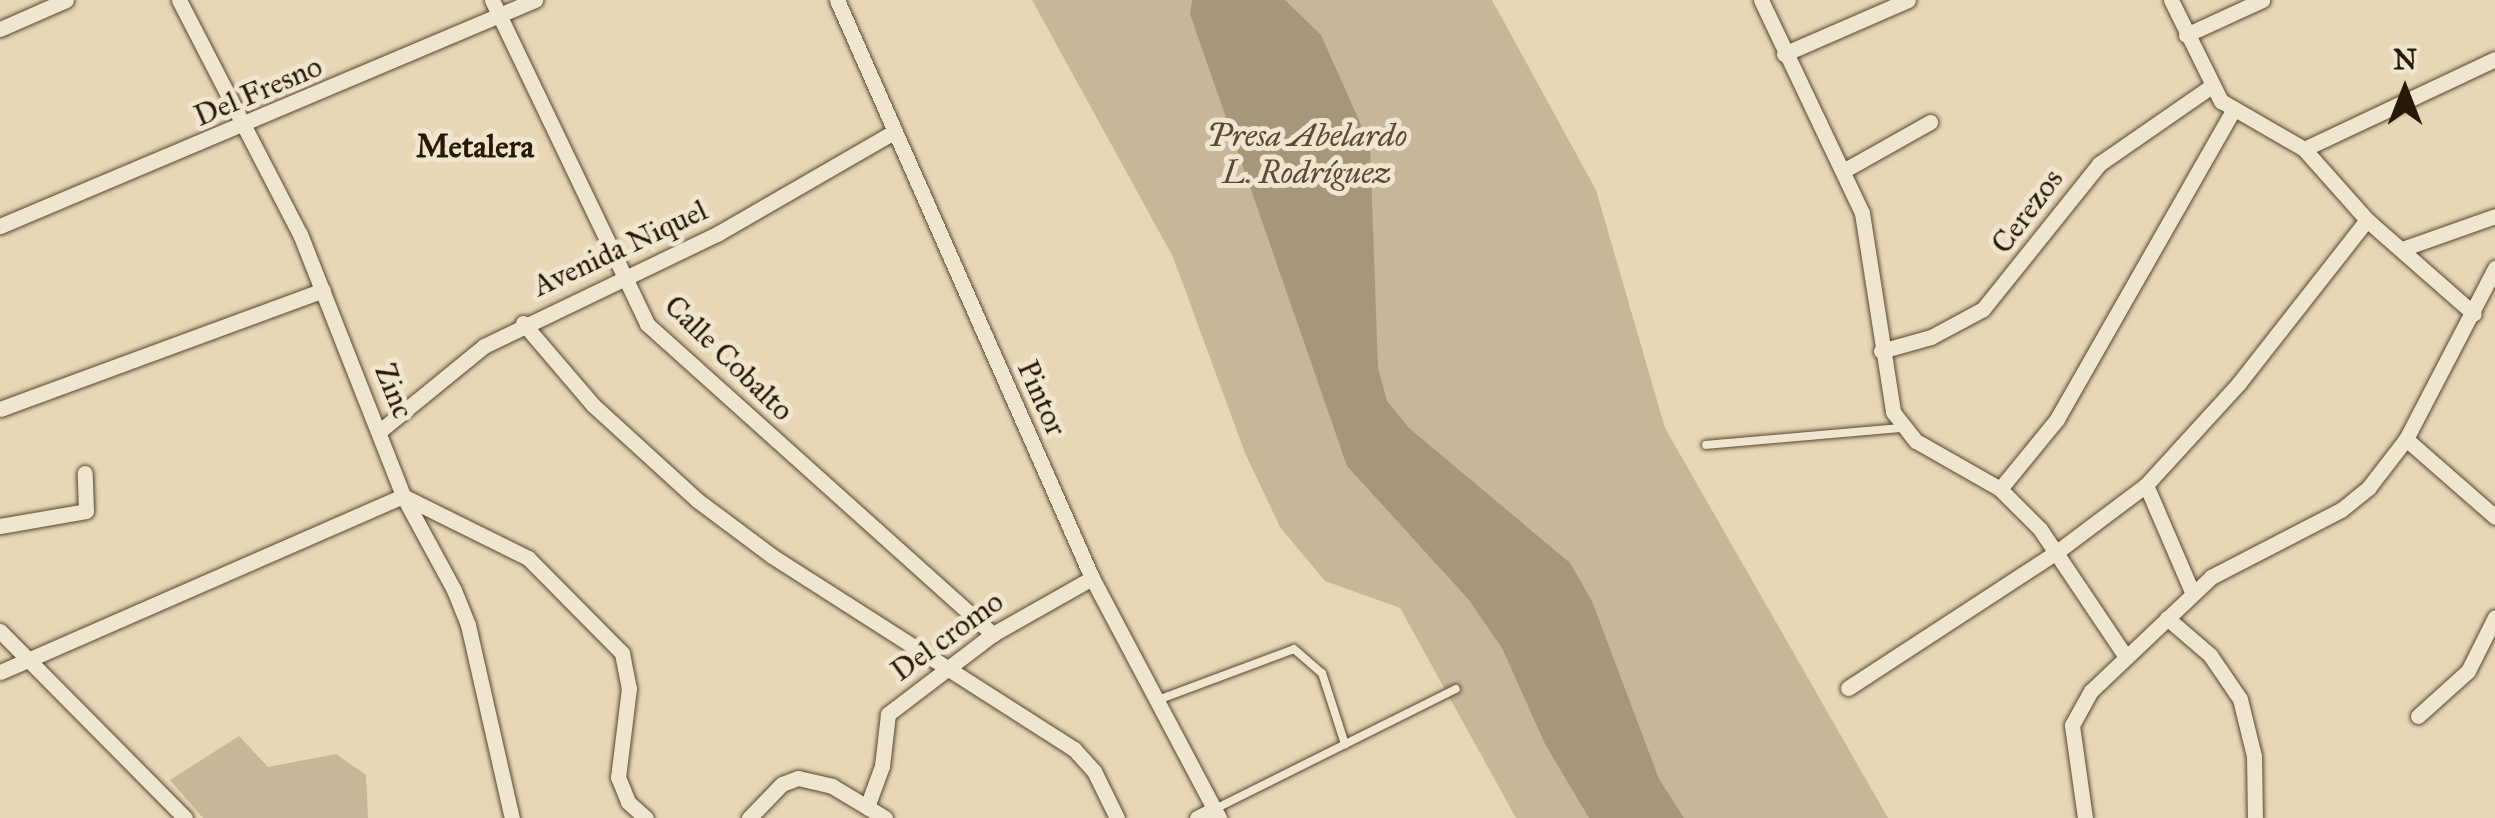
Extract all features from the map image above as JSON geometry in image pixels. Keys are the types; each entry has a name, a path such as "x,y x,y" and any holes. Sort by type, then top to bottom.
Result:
{"street":[{"path":"0,29 66,0"},
{"name":"Zinc","path":"179,0 246,127 323,290 381,430 403,496 468,625 512,818"},
{"name":"Del Fresno","path":"0,226 246,127 496,8 534,0"},
{"name":"Pintor","path":"837,0 1092,578 1217,813"},
{"path":"1761,0 1843,171 1866,230 1881,351 1902,428 2000,489 2058,551 2124,654"},
{"path":"1784,54 1908,0"},
{"path":"2171,0 2210,86 2233,110 2304,149 2367,220 2474,314"},
{"path":"2186,35 2262,0"},
{"name":"Calle Cobalto","path":"496,8 623,279 659,337 993,634"},
{"path":"2304,149 2495,60"},
{"name":"Cerezos","path":"1881,351 1931,337 1983,308 2100,164 2210,86"},
{"path":"2000,489 2057,419 2233,110"},
{"path":"1843,171 1930,122"},
{"name":"Avenida Niquel","path":"381,430 484,346 524,323 623,279 894,132"},
{"path":"2402,249 2495,216"},
{"path":"1848,688 2058,551 2146,485 2239,382 2367,220"},
{"path":"2085,818 2072,725 2090,691 2192,592 2355,500 2406,439 2495,268"},
{"path":"0,409 323,290"},
{"path":"524,323 593,405 697,500 1074,749 1094,771 1117,818"},
{"path":"2406,439 2495,516"},
{"path":"0,526 86,510 85,474"},
{"path":"2146,485 2192,592"},
{"path":"0,672 403,496 528,558 622,654 629,688 618,777 628,802 646,818"},
{"name":"Del cromo","path":"867,807 882,766 882,722 945,666 1092,578"},
{"path":"2167,618 2210,655 2240,699 2254,756 2255,818"},
{"path":"2418,716 2468,671 2495,618"},
{"path":"0,631 185,818"},
{"path":"749,818 782,784 798,778 832,786 884,818"},
{"path":"1197,818 1217,813"}],"lane":[{"path":"1706,444 1902,428"},
{"path":"1155,701 1294,649 1322,673 1345,744"},
{"path":"1217,813 1456,689"}],"shaded area":[{"path":"1032,0 1492,0 1596,190 1665,428 1888,818 1516,818 1400,608 1325,581 1280,527 1245,453 1173,257"},
{"path":"239,736 268,767 336,754 366,775 368,818 203,818 170,780"}],"water":[{"name":"Presa Abelardo L. Rodríguez","path":"1192,0 1285,0 1321,35 1370,145 1378,368 1387,401 1409,428 1570,563 1592,601 1659,779 1684,818 1589,818 1545,744 1502,648 1469,600 1347,466 1190,14"}],"district":[{"name":"Metalera","path":"475,147"}]}
